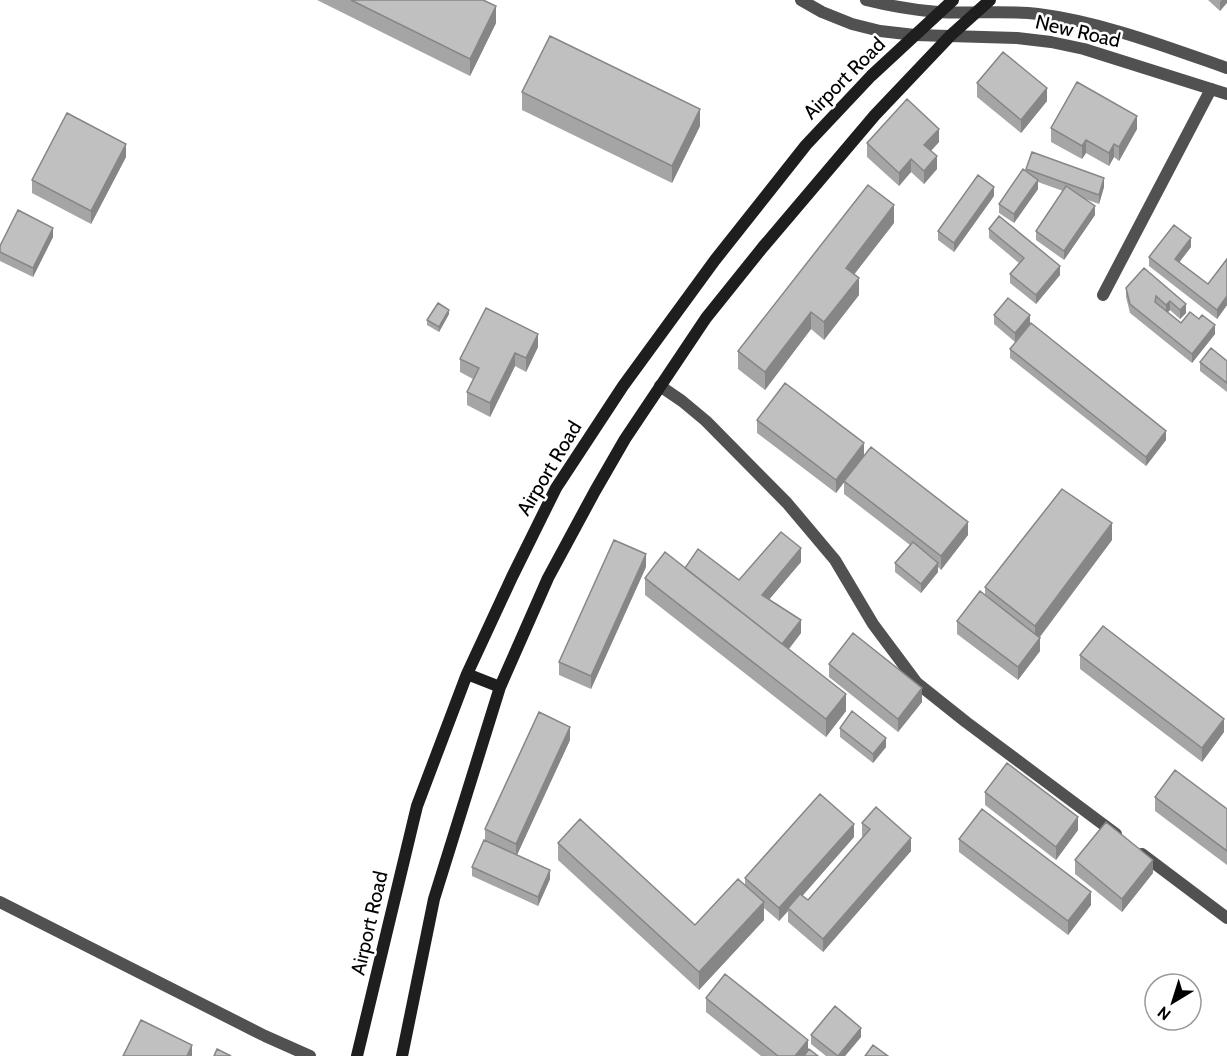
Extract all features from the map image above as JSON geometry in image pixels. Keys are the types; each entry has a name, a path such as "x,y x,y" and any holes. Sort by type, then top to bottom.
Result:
{"main road":[{"name":"Airport Road","path":"357,1056 417,806 467,674 556,488 623,386 715,260 806,145 871,76 953,0"},
{"path":"402,1056 435,899 500,687 548,578 624,439 706,318 763,247 875,115 951,35 990,0"},
{"path":"467,674 500,687"}],"street":[{"name":"New Road","path":"801,0 822,12 852,24 880,31 915,35 1017,38 1051,42 1084,49 1227,94"},
{"name":"New Road","path":"866,0 896,7 939,12 1037,14 1083,22 1227,68"},
{"path":"1102,295 1211,89"},
{"path":"660,386 706,421 787,503 835,560 873,624 917,683 1227,918"},
{"path":"0,902 265,1036 310,1056"}],"building":[{"path":"351,0 483,0 496,6 470,59"},
{"path":"550,36 700,109 672,166 522,92"},
{"path":"1003,52 1047,88 1021,120 977,83"},
{"path":"1077,82 1137,116 1119,147 1114,144 1109,153 1086,140 1082,146 1051,128"},
{"path":"907,99 939,129 924,145 937,156 924,171 911,159 899,173 867,143"},
{"path":"67,113 126,144 91,211 32,180"},
{"path":"1032,152 1104,178 1099,195 1026,169"},
{"path":"1023,169 1038,180 1014,214 999,204"},
{"path":"978,175 994,187 954,243 938,231"},
{"path":"868,185 894,205 846,268 859,278 824,322 811,312 765,372 738,351"},
{"path":"1066,186 1095,206 1064,251 1036,231"},
{"path":"18,210 53,228 33,268 0,252 0,246"},
{"path":"999,216 1060,266 1036,295 1010,274 1024,258 989,229"},
{"path":"1174,225 1191,238 1175,259 1208,284 1227,259 1227,296 1217,310 1149,257"},
{"path":"1144,268 1186,304 1180,310 1170,301 1166,305 1156,296 1155,302 1181,323 1190,312 1199,319 1202,315 1215,325 1192,354 1130,304 1126,288"},
{"path":"1008,298 1030,315 1015,333 994,315"},
{"path":"438,303 449,310 439,327 427,320"},
{"path":"486,308 538,334 526,358 515,353 490,403 467,392 479,368 460,359"},
{"path":"1031,323 1166,431 1146,457 1010,349"},
{"path":"1211,348 1227,361 1227,383 1200,362"},
{"path":"785,383 864,443 836,480 757,420"},
{"path":"871,447 968,522 941,556 844,481"},
{"path":"1062,489 1112,523 1035,626 985,587"},
{"path":"781,532 801,548 762,595 801,620 782,644 685,568 698,549 739,580"},
{"path":"614,540 646,554 591,676 559,662"},
{"path":"913,542 938,563 921,584 895,563"},
{"path":"665,552 846,694 826,719 645,578"},
{"path":"980,591 1040,638 1018,667 957,621"},
{"path":"1103,626 1224,719 1202,748 1080,655"},
{"path":"853,633 922,688 898,719 829,664"},
{"path":"852,711 886,738 873,754 840,728"},
{"path":"539,712 570,727 516,844 485,829"},
{"path":"1007,763 1078,817 1056,847 985,792"},
{"path":"1175,770 1227,809 1227,851 1155,797"},
{"path":"820,794 854,824 779,908 745,878"},
{"path":"876,807 911,838 823,939 788,908 800,894 808,900 870,829 862,823"},
{"path":"982,809 1091,892 1068,921 959,839"},
{"path":"580,819 695,925 738,879 764,902 699,972 558,843"},
{"path":"1106,822 1153,860 1122,899 1075,860"},
{"path":"484,840 550,870 538,897 472,867"},
{"path":"725,974 808,1040 795,1056 778,1056 706,998"},
{"path":"835,1006 861,1028 838,1056 811,1035"},
{"path":"141,1020 192,1045 187,1056 123,1056"},
{"path":"873,1045 888,1056 865,1056"},
{"path":"217,1049 231,1056 214,1056"},
{"path":"809,1049 818,1056 804,1056"}]}
